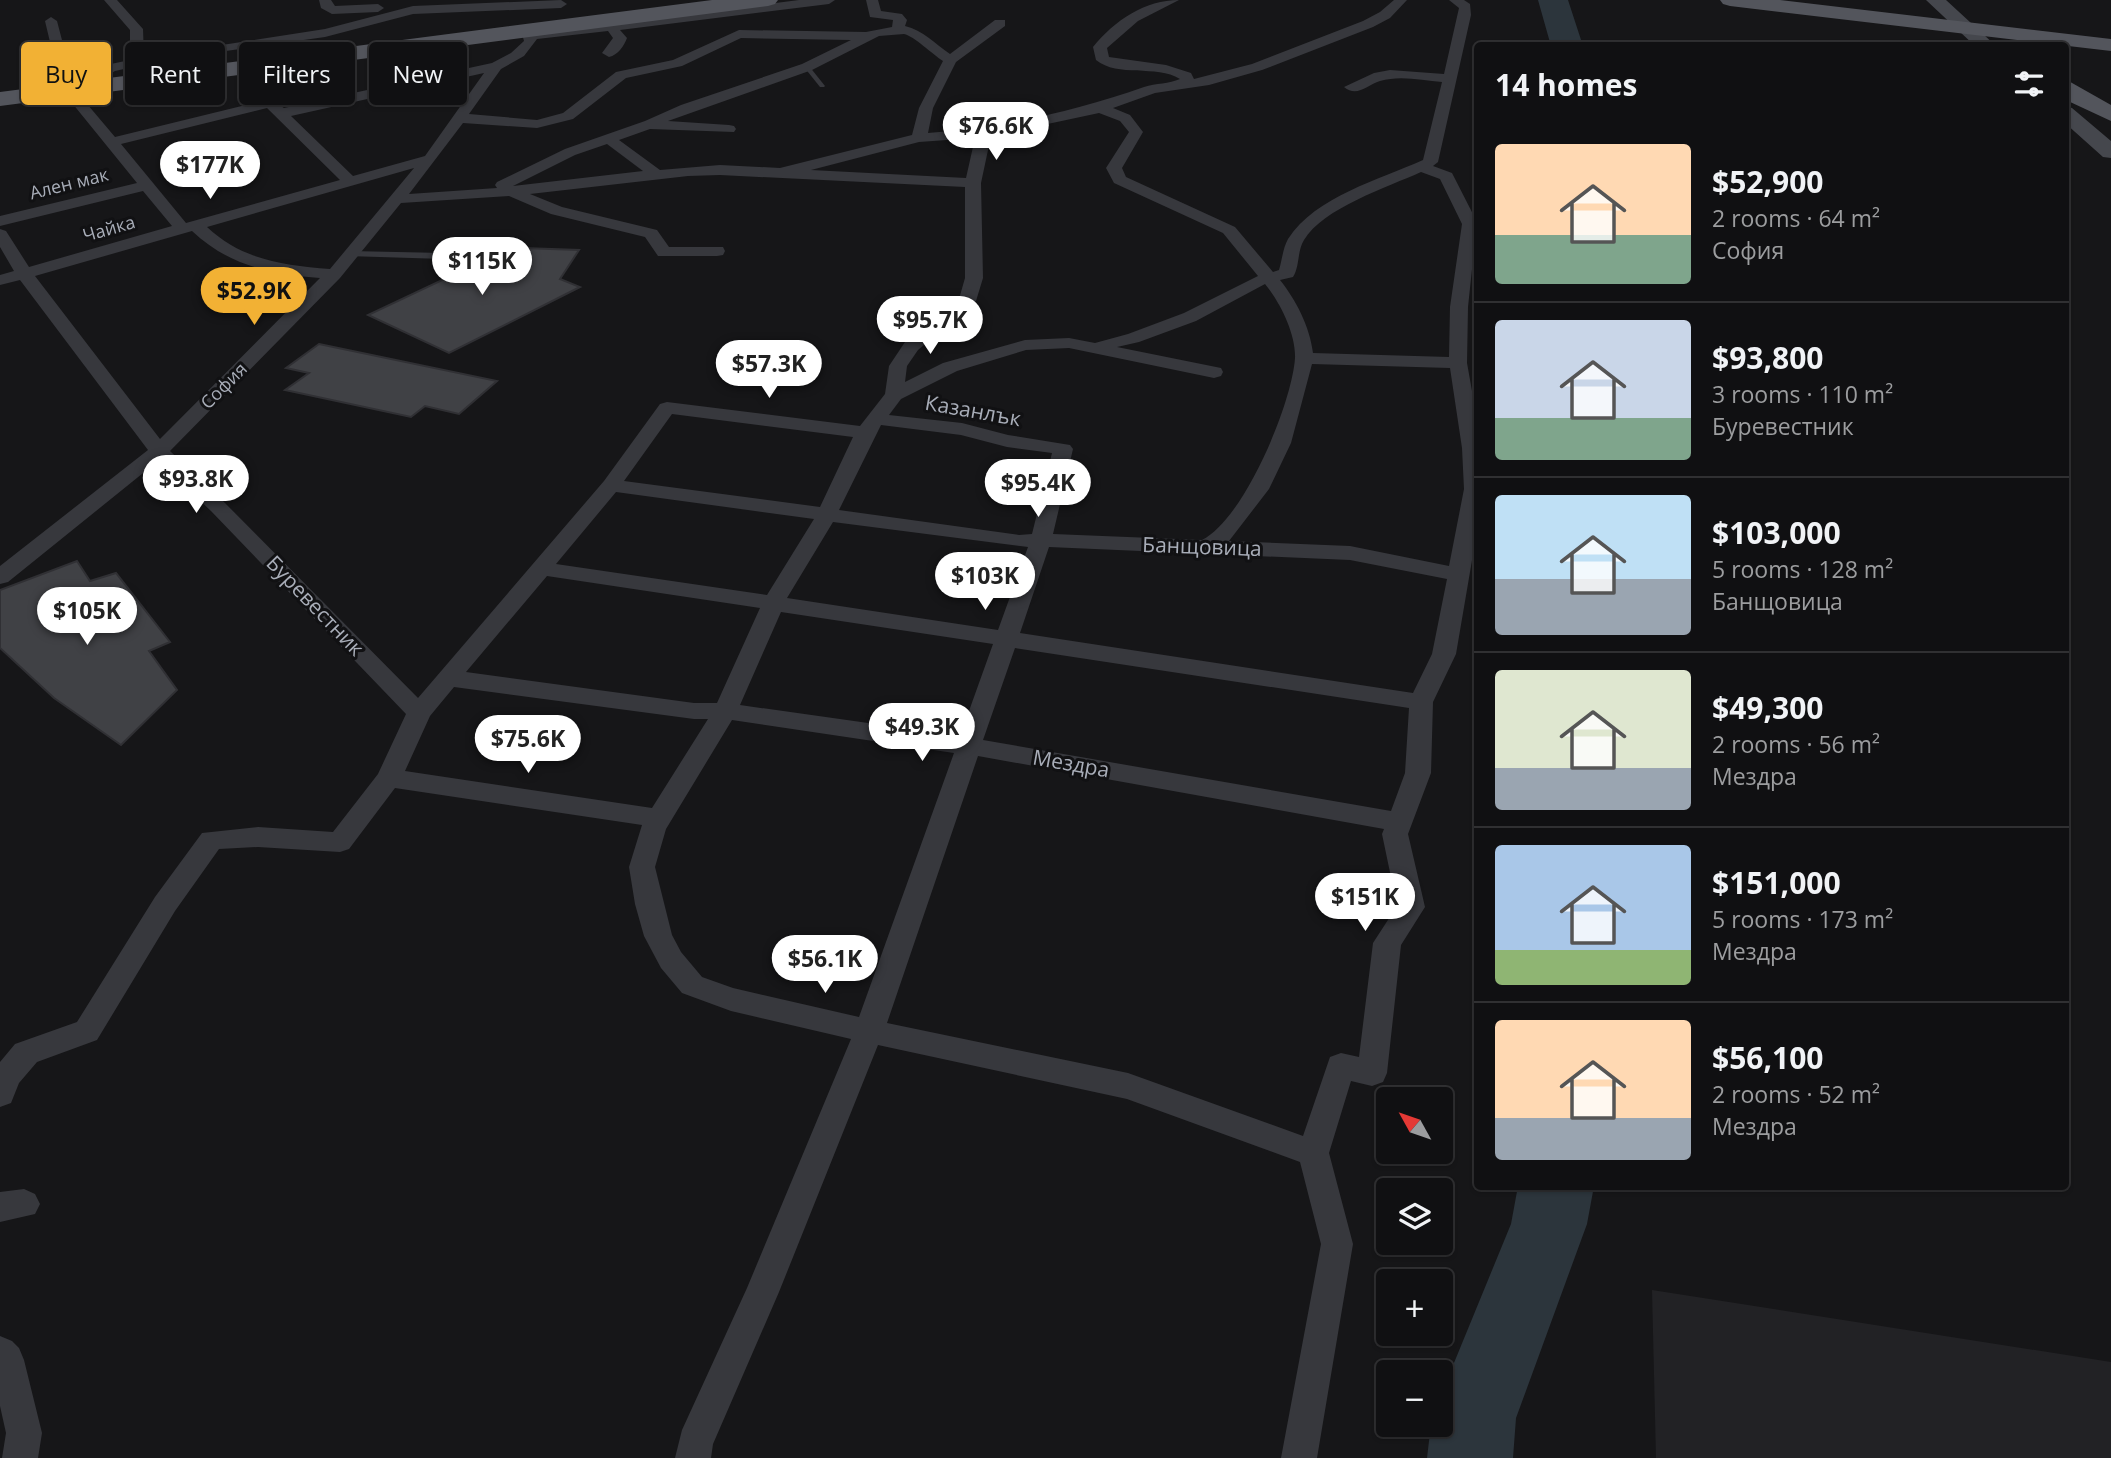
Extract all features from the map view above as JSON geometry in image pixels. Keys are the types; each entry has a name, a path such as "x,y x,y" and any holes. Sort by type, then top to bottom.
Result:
{"main road":[{"path":"463,42 533,36 574,23 768,0"},
{"path":"1730,0 2111,45"},
{"path":"1795,0 1883,17"},
{"path":"1935,0 1982,42"},
{"path":"1977,9 2014,42"},
{"path":"467,48 482,50 495,63"},
{"path":"225,63 369,50"},
{"path":"0,99 125,74"},
{"path":"2069,102 2111,114"},
{"path":"2069,103 2111,125"},
{"path":"2069,103 2111,152"}],"street":[{"path":"110,0 136,29 137,42"},
{"path":"325,0 325,5 332,10 414,10 563,2"},
{"path":"533,36 829,0"},
{"path":"872,0 875,14 901,20 898,30"},
{"path":"1173,0 1152,6 1130,20 1100,47 1103,60 1116,64 1158,67 1186,76 1188,81 1177,86"},
{"path":"781,173 919,138 984,133 1100,108 1152,89 1209,81 1289,55 1368,24 1385,15 1401,0"},
{"path":"1094,347 1133,338 1190,317 1254,282 1287,273 1296,240 1321,214 1341,202 1430,162 1465,7 1455,0"},
{"path":"283,113 516,58 563,2"},
{"path":"225,46 325,33 414,10"},
{"path":"51,21 54,42"},
{"path":"919,138 926,108 950,60 1000,23"},
{"path":"609,53 620,38 611,27"},
{"path":"459,118 537,124 568,116 621,75 677,63 739,34 865,36 898,30 915,32 926,44 950,60"},
{"path":"487,194 570,152 650,124 686,108 807,67 834,55 865,36"},
{"name":"София","path":"0,577 159,450 334,274 430,159 495,63"},
{"path":"1352,88 1362,86 1366,81 1378,76 1450,79"},
{"path":"111,142 270,103 350,181"},
{"path":"81,105 147,185 189,227 234,254 288,270 334,274"},
{"path":"1100,108 1125,118 1136,132 1114,168 1119,180 1229,230 1259,268 1271,277 1283,295 1301,339 1304,358 1281,443 1259,489 1219,540 1203,548"},
{"path":"650,124 729,129"},
{"path":"894,395 898,366 911,346 967,301 974,278 973,183 984,133"},
{"path":"609,139 656,174"},
{"name":"Чайка","path":"0,280 430,159"},
{"path":"1299,1458 1337,1244 1313,1153 1340,1066 1372,1073 1387,943 1411,907 1395,834 1418,773 1421,702 1444,654 1474,489 1472,448 1458,363 1459,307 1470,224 1448,185 1447,176 1420,167"},
{"path":"395,199 487,194 656,174 720,170 973,183"},
{"name":"Ален мак","path":"0,221 147,185"},
{"path":"510,191 557,211 651,233 664,252 717,251"},
{"name":"Буревестник","path":"0,234 24,273 159,450 419,713"},
{"path":"1214,372 1069,343 1025,345 950,367 894,395 870,426 826,516 774,602 725,711 653,828 642,867 649,904 665,948 692,985 731,999 869,1031 1128,1086 1313,1153"},
{"path":"1304,358 1458,363"},
{"name":"Казанлък","path":"611,485 667,408 870,426 962,429 1007,441 1063,449 1041,540"},
{"path":"0,1094 6,1077 26,1053 87,1031 164,904 211,840 258,837 340,842 389,778 419,713 611,485"},
{"name":"Банщовица","path":"611,485 1019,541 1350,553 1459,575"},
{"path":"693,1458 695,1443 762,1292 869,1031 1041,540"},
{"path":"541,568 1421,702"},
{"name":"Мездра","path":"449,678 694,710 725,711 967,746 1400,822"},
{"path":"389,778 660,817"},
{"path":"0,1353 7,1360 24,1433 20,1458"}],"lane":[{"path":"807,67 822,86"},
{"path":"350,254 444,256"}],"shaded area":[{"path":"1652,1290 2111,1362 2111,1458 1656,1458"}],"building":[{"path":"494,247 579,250 560,279 580,287 449,353 368,315 459,272 472,278"},
{"path":"319,344 497,381 459,414 425,406 411,417 285,390 309,373 286,368"},
{"path":"77,561 90,581 116,573 170,642 149,651 177,690 121,745 54,698 0,648 0,590"}],"waterway":[{"path":"1553,0 1566,42"},
{"path":"1470,1458 1474,1418 1549,1224 1555,1190"}]}
